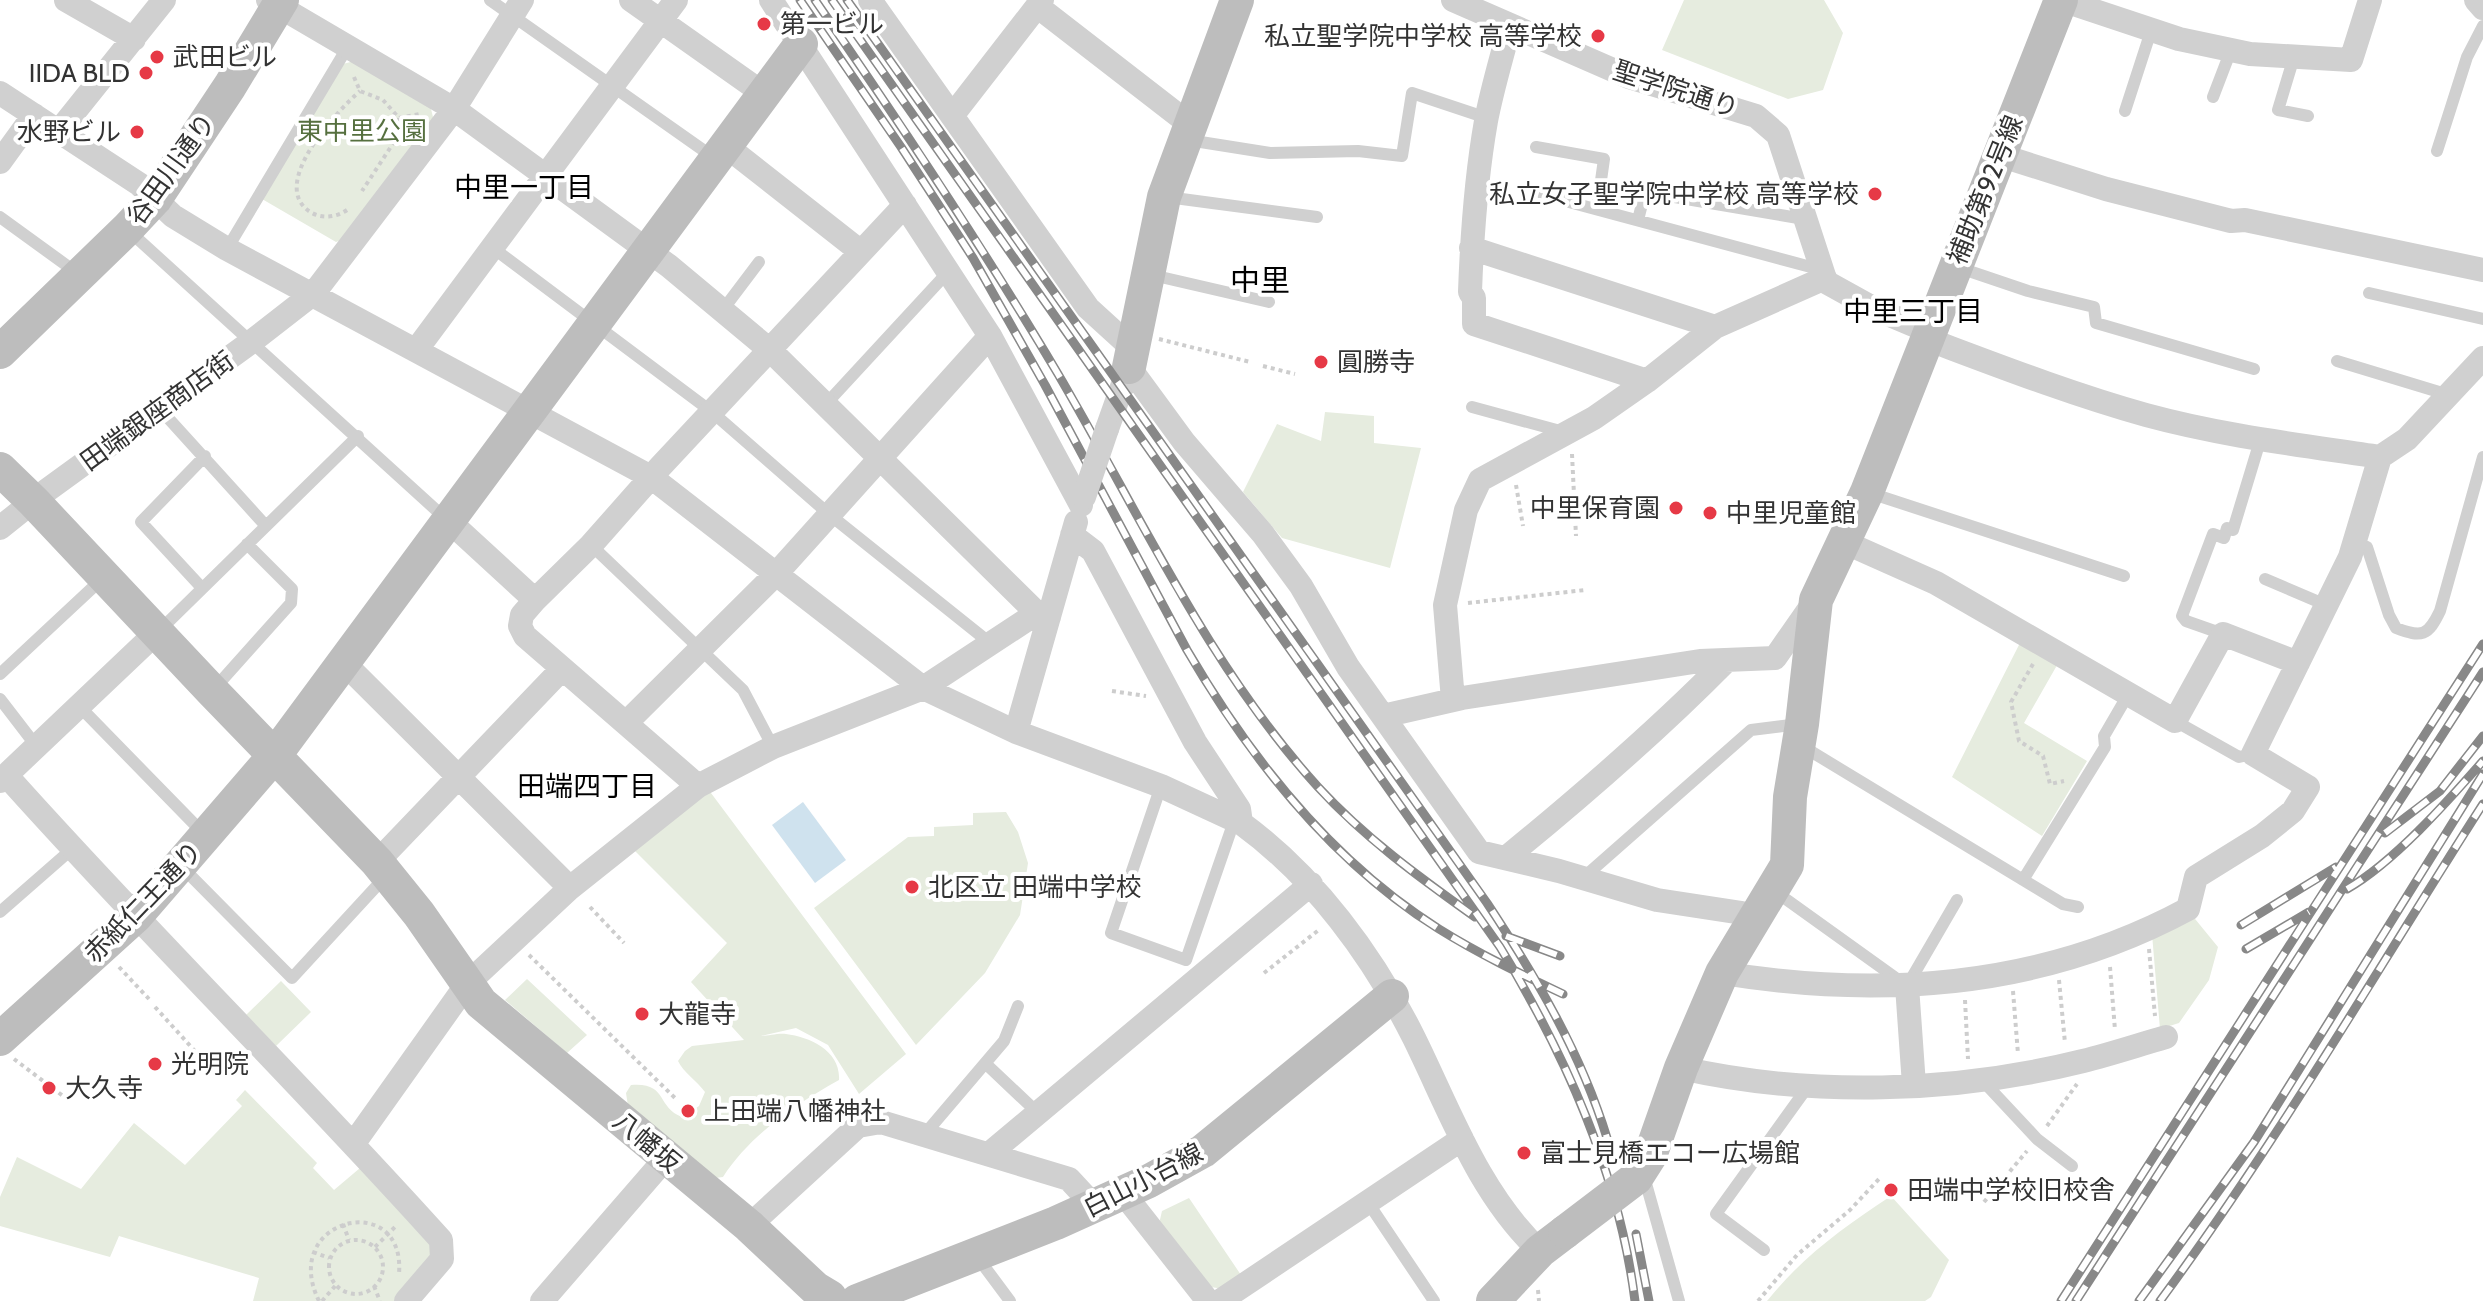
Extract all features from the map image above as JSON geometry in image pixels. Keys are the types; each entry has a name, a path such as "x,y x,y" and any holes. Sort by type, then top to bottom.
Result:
{"street":[{"path":"66,0 134,39"},
{"path":"59,131 164,0"},
{"path":"631,0 764,94"},
{"path":"417,349 676,0"},
{"path":"771,0 990,336 1083,501"},
{"path":"870,0 1088,308 1133,350 1184,442 1263,534 1301,586 1348,667 1479,852 1507,857 1657,900 1742,913 1754,919"},
{"path":"1016,732 1043,615 1133,350 1164,197 1237,0"},
{"name":"聖学院通り","path":"1453,0 1629,77 1756,116 1778,135 1823,274"},
{"path":"2061,0 2151,31 2231,50 2351,60 2370,0"},
{"name":"補助第92号線","path":"1638,1176 1650,1156 1681,1068 1722,973 1787,865 1790,797 1801,734 1816,600 1867,492 2061,0"},
{"path":"2476,0 2483,8"},
{"path":"276,2 346,50 454,109 649,251 771,351 1043,615"},
{"name":"谷田川通り","path":"0,352 155,199 230,86 276,2"},
{"path":"952,116 1039,3 1179,116 1188,130"},
{"name":"田端銀座商店街","path":"0,528 314,293 454,109 518,7"},
{"path":"1510,25 1487,118 1471,248 1470,292 1474,298 1474,324 1647,381"},
{"name":"赤紙仁王通り","path":"4,1047 136,916 275,755 801,44"},
{"path":"0,93 139,184 173,216 227,249 314,293 651,477 923,688 1016,732 1161,786 1241,823 1311,884 1392,996 1495,1201 1552,1242"},
{"path":"0,162 34,115"},
{"path":"721,152 861,252"},
{"path":"1999,155 2106,189 2231,221 2245,220 2483,270"},
{"path":"698,786 525,636 520,626 522,615 591,545 905,205"},
{"path":"1471,248 1715,327"},
{"path":"1453,700 1445,605 1466,510 1480,480 1594,418 1715,327 1823,274 1826,282 1928,335 2054,387 2147,415 2260,441 2380,457"},
{"path":"627,722 776,574 990,336"},
{"path":"1722,973 1791,983 1862,987 1964,981 2057,962 2148,931 2188,909 2196,877 2262,836 2293,811 2308,787 2253,754 2354,543 2380,457 2407,439 2483,358"},
{"name":"八幡坂","path":"0,469 382,868 419,914 481,1003 749,1226 815,1288 841,1300"},
{"path":"449,521 535,600"},
{"path":"1072,535 1093,551 1195,742 1239,809 1241,823"},
{"path":"1844,542 1936,583 2175,721 2223,634 2298,663"},
{"path":"1775,658 1816,600"},
{"path":"354,1143 467,984 570,888 698,786 773,747 923,688 990,643 1043,615"},
{"path":"157,632 3,779 354,1143 441,1240 442,1259 406,1301"},
{"path":"1383,716 1453,700 1700,661 1810,655"},
{"path":"1507,857 1590,789 1726,661"},
{"path":"344,663 570,888"},
{"path":"382,868 458,775 562,669"},
{"path":"989,1154 1311,884"},
{"path":"1907,986 1914,1085"},
{"name":"白山小台線","path":"841,1300 976,1255 1109,1200 1203,1151 1392,996"},
{"path":"1681,1068 1836,1088 1914,1085 2020,1073 2067,1064 2162,1038"},
{"path":"749,1226 858,1126 881,1122 1069,1179 1109,1200 1208,1301"},
{"path":"1220,1301 1462,1139"},
{"path":"542,1301 666,1158"},
{"path":"1493,1301 1552,1242 1638,1176"}],"lane":[{"path":"490,0 518,7 612,85 721,152"},
{"path":"2437,151 2467,57 2483,26"},
{"path":"2125,111 2151,31"},
{"path":"227,249 346,50"},
{"path":"2213,97 2231,50"},
{"path":"2294,57 2278,110 2308,116"},
{"path":"1188,130 1270,153 1358,151 1402,156 1412,93 1487,118"},
{"path":"1536,147 1604,159 1597,209"},
{"path":"1638,220 1645,192 1804,219"},
{"path":"1543,195 1823,274"},
{"path":"1164,197 1317,217"},
{"path":"0,217 79,275"},
{"path":"127,229 449,521"},
{"path":"493,248 712,412 830,515 990,643"},
{"path":"722,311 759,262"},
{"path":"1955,266 2028,291 2094,307 2096,323 2254,369"},
{"path":"826,404 948,272"},
{"path":"1148,274 1269,302"},
{"path":"2369,293 2483,319"},
{"path":"2337,361 2449,395"},
{"path":"1472,407 1567,433"},
{"path":"159,408 266,526"},
{"path":"157,632 358,436"},
{"path":"2223,634 2186,621 2182,616 2213,534 2224,538 2227,528 2233,530 2260,441"},
{"path":"202,588 141,522 205,456"},
{"path":"2354,543 2367,547 2396,628 2425,633 2432,627 2440,611 2483,457"},
{"path":"1867,492 2124,576"},
{"path":"212,691 291,603 292,589 247,544"},
{"path":"591,545 743,690 773,747"},
{"path":"0,674 104,577"},
{"path":"2265,579 2326,605"},
{"path":"2023,880 2105,747 2104,736 2129,693"},
{"path":"0,699 37,747"},
{"path":"80,707 207,836"},
{"path":"2175,721 2239,757 2253,754"},
{"path":"1583,878 1751,730 1801,734 2023,880 2063,904 2078,907"},
{"path":"1161,786 1111,933 1186,960 1231,830 1241,823"},
{"path":"0,912 72,849"},
{"path":"181,866 292,978 382,868"},
{"path":"1773,890 1907,986 1957,900"},
{"path":"924,1135 1004,1041 1018,1006"},
{"path":"985,1063 1038,1113"},
{"path":"1975,1080 2037,1139 2072,1166"},
{"path":"1764,1250 1716,1214 1809,1085"},
{"path":"1638,1176 1647,1187 1679,1301"},
{"path":"1367,1201 1434,1301"},
{"path":"976,1255 1010,1301"}],"path":[{"path":"346,50 360,91 383,100 399,118 396,139 360,193"},
{"path":"352,206 341,215 326,217 313,213 299,202 295,189 297,172 340,108 360,91"},
{"path":"1133,350 1250,362"},
{"path":"1263,366 1295,374"},
{"path":"1567,433 1571,438 1576,536"},
{"path":"1512,463 1523,526"},
{"path":"1445,605 1585,590"},
{"path":"2044,644 2011,702 2019,741 2043,756 2050,784 2087,776"},
{"path":"1112,691 1151,697"},
{"path":"590,907 624,943"},
{"path":"1264,973 1328,923"},
{"path":"2148,931 2162,1038"},
{"path":"513,940 675,1098"},
{"path":"2108,945 2117,1051"},
{"path":"101,948 149,999"},
{"path":"2057,962 2067,1064"},
{"path":"2012,973 2020,1073"},
{"path":"1964,981 1975,1080"},
{"path":"155,1007 194,1050 199,1074"},
{"path":"4,1047 63,1096"},
{"path":"1758,1301 1797,1255 1850,1210 1879,1179"},
{"path":"336,1285 321,1301 310,1273 313,1252 326,1233 343,1224 362,1222 379,1226 396,1246"},
{"path":"343,1224 349,1241"},
{"path":"375,1248 389,1235"},
{"path":"349,1241 364,1241 375,1248 382,1260 383,1277 362,1293 350,1294 336,1285 329,1271 330,1259 337,1247 349,1241"},
{"path":"313,1252 330,1259"},
{"path":"374,1286 380,1301"}],"green space":[{"path":"1684,0 1824,0 1843,33 1823,90 1788,99 1662,50"},
{"name":"東中里公園","path":"358,60 430,105 434,121 344,239 336,242 262,199 343,64"},
{"path":"1325,412 1374,416 1374,443 1421,448 1390,568 1282,538 1243,492 1277,424 1321,441"},
{"path":"2022,639 2060,660 2024,723 2087,761 2042,836 1952,777"},
{"path":"708,789 906,1054 859,1094 828,1045 796,1028 761,1036 786,1034 814,1042 835,1061 839,1080 775,1122 746,1148 723,1177 715,1178 628,1106 626,1093 631,1085 651,1087 674,1113 682,1117 699,1106 705,1092 678,1061 685,1051 692,1046 744,1040 691,982 727,943 634,850"},
{"path":"1006,812 1018,832 1028,863 1020,915 985,973 916,1045 814,908 908,837 934,836 934,827 973,825 973,813"},
{"path":"2191,914 2218,947 2209,980 2179,1023 2160,1029 2152,934"},
{"path":"527,979 587,1035 567,1053 505,1000"},
{"path":"281,981 311,1012 276,1046 246,1015"},
{"path":"245,1090 317,1163 313,1168 334,1190 360,1168 432,1241 433,1260 398,1301 253,1301 259,1278 119,1236 110,1257 0,1226 0,1197 17,1157 81,1189 134,1123 185,1165 242,1106 236,1100"},
{"path":"1891,1196 1949,1260 1931,1297 1925,1301 1767,1301 1825,1243"},
{"path":"1189,1198 1241,1275 1224,1289 1204,1286 1159,1224 1162,1211"}],"water":[{"path":"803,802 846,860 815,883 772,825"}],"railway":[{"path":"800,0 973,258 1187,650 1266,768 1329,840 1400,902 1469,947 1563,994"},
{"path":"815,0 940,185 1029,326 1178,588 1242,691 1336,806 1393,856 1475,917"},
{"path":"832,0 1500,947 1547,1030 1586,1117 1616,1207 1635,1301"},
{"path":"847,0 1487,903 1556,1016 1584,1076 1607,1138"},
{"path":"2061,1301 2483,644"},
{"path":"2076,1301 2483,672"},
{"path":"2385,833 2440,791 2483,736"},
{"path":"2347,889 2401,848 2483,761"},
{"path":"2139,1301 2254,1142 2483,774"},
{"path":"2160,1301 2286,1118 2483,804"},
{"path":"2241,925 2336,867"},
{"path":"2246,949 2309,912"},
{"path":"1506,936 1560,956"},
{"path":"1636,1234 1649,1301"}],"place":[{"name":"第一ビル","path":"764,24"},
{"name":"私立聖学院中学校 高等学校","path":"1598,36"},
{"name":"武田ビル","path":"157,57"},
{"name":"IIDA BLD","path":"146,73"},
{"name":"水野ビル","path":"137,132"},
{"name":"私立女子聖学院中学校 高等学校","path":"1875,194"},
{"name":"圓勝寺","path":"1321,362"},
{"name":"中里保育園","path":"1676,508"},
{"name":"中里児童館","path":"1710,513"},
{"name":"北区立 田端中学校","path":"912,887"},
{"name":"大龍寺","path":"642,1014"},
{"name":"光明院","path":"155,1064"},
{"name":"大久寺","path":"49,1088"},
{"name":"上田端八幡神社","path":"688,1111"},
{"name":"富士見橋エコー広場館","path":"1524,1153"},
{"name":"田端中学校旧校舎","path":"1891,1190"}],"district":[{"name":"中里一丁目","path":"524,187"},
{"name":"中里","path":"1260,280"},
{"name":"中里三丁目","path":"1913,311"},
{"name":"田端四丁目","path":"587,786"}]}
